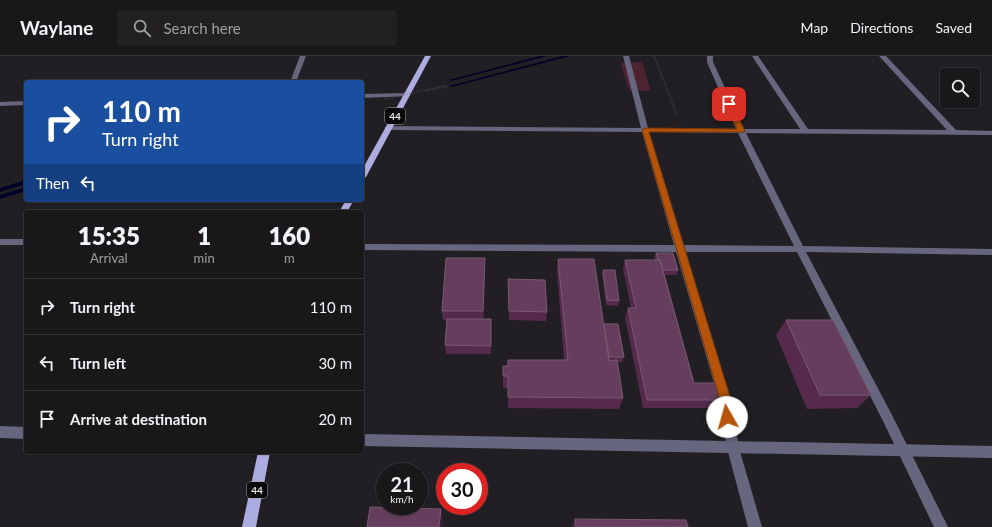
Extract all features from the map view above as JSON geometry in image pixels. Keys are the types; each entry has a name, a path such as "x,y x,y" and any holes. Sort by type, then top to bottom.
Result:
{"main road":[{"name":"44","path":"364,173 428,56"},
{"name":"44","path":"249,527 264,454"}],"street":[{"path":"294,80 303,56"},
{"path":"626,56 645,130 725,400 733,448 755,527"},
{"path":"710,56 710,62 741,131 941,527"},
{"path":"756,56 806,132"},
{"path":"882,56 954,133"},
{"path":"364,96 407,95"},
{"path":"0,104 24,103"},
{"path":"388,128 992,133"},
{"path":"0,242 24,242"},
{"path":"364,247 800,249 992,252"},
{"path":"0,432 24,433"},
{"path":"364,440 992,452"}],"path":[{"path":"654,56 683,131"},
{"path":"385,99 448,86 423,92"}],"shaded area":[{"path":"642,62 651,91 629,91 621,63"}],"building":[{"path":"656,253 673,253 678,270 663,270"},
{"path":"446,258 485,258 483,311 442,311"},
{"path":"558,259 594,259 609,361 617,360 623,398 508,397 508,376 503,376 503,366 508,366 508,360 568,360"},
{"path":"625,260 660,260 694,383 715,383 720,400 647,400 628,308 636,308"},
{"path":"603,270 615,270 619,301 607,300"},
{"path":"508,279 545,280 547,312 509,311"},
{"path":"447,319 491,319 491,346 445,345"},
{"path":"786,320 833,320 871,395 820,395"},
{"path":"604,324 618,324 624,357 609,357"},
{"path":"370,507 376,507 376,515 428,515 428,509 436,509 436,515 440,515 439,527 367,527"},
{"path":"575,519 686,520 688,527 576,527"}],"waterway":[{"path":"451,80 545,56"},
{"path":"451,86 568,56"},
{"path":"0,190 24,183"},
{"path":"0,197 24,190"}],"route":[{"path":"727,417 725,400 645,130 741,131 729,104"}]}
